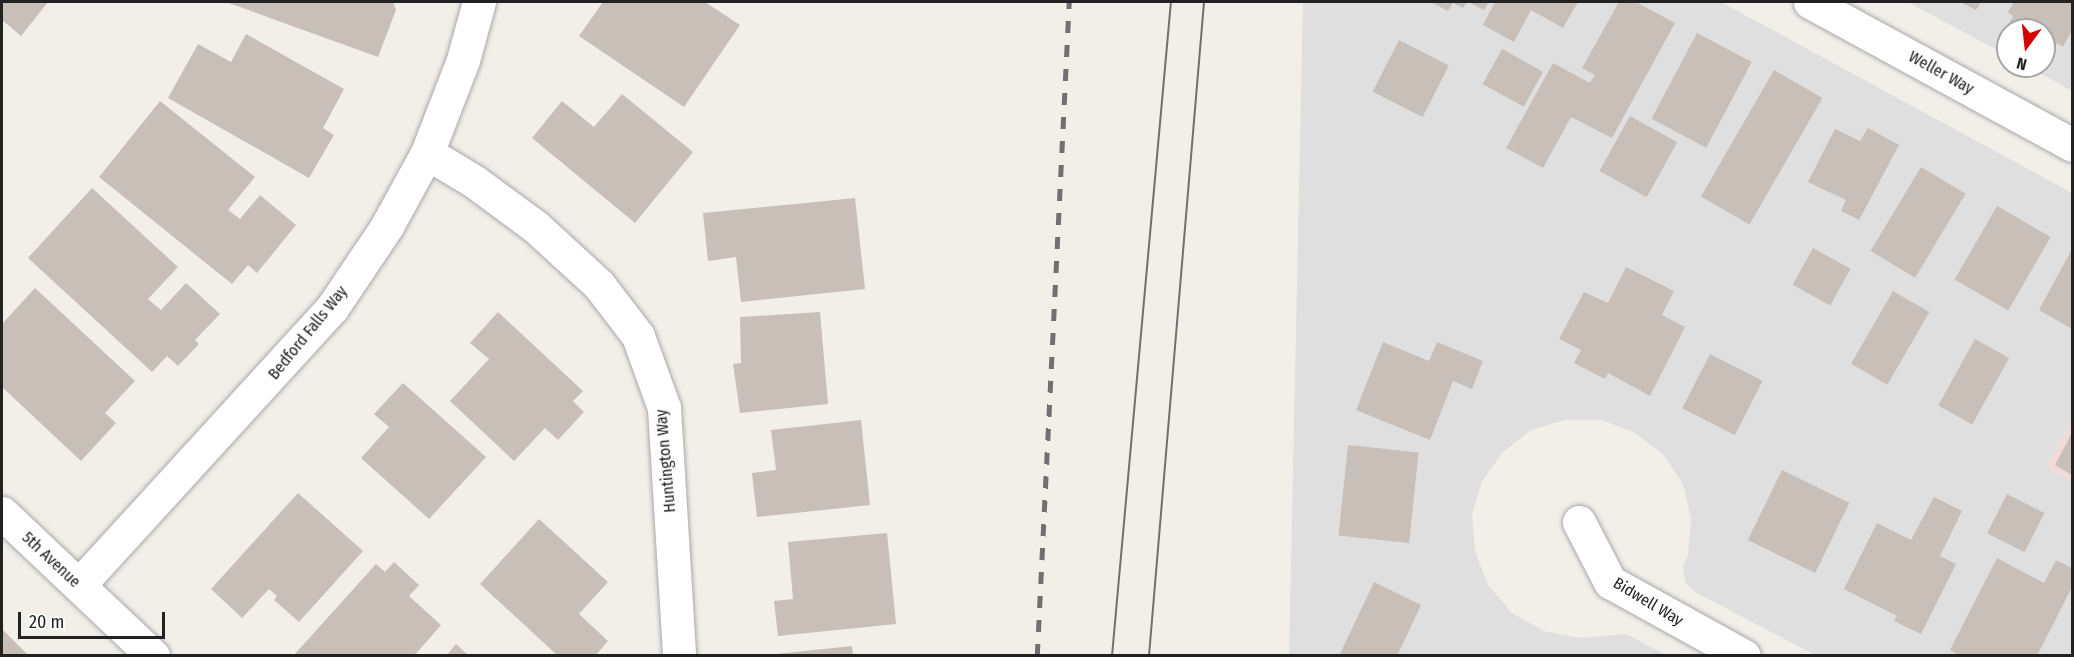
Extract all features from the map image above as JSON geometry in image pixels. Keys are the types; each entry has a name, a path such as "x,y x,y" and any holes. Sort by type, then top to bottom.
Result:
{"street":[{"name":"Bedford Falls Way","path":"79,585 142,520 332,308 387,226 427,153 463,60 479,2"},
{"name":"Weller Way","path":"1810,2 2073,145"},
{"name":"Huntington Way","path":"427,153 475,182 536,227 599,285 638,336 664,408 679,656"},
{"name":"5th Avenue","path":"2,513 153,656"},
{"name":"Bidwell Way","path":"1579,522 1610,582 1744,656"}],"shaded area":[{"path":"1303,2 1721,2 2072,193 2072,420 2046,467 2072,481 2072,655 1815,655 1695,592 1685,582 1683,567 1688,555 1691,519 1683,484 1663,454 1635,433 1602,420 1565,420 1531,430 1503,452 1482,481 1472,515 1475,551 1488,585 1512,613 1544,631 1580,638 1626,634 1666,655 1289,656"},
{"path":"1908,2 2072,2 2072,91 2049,78 2056,78 2056,18 1996,18 1996,50"},
{"path":"2072,420 2072,481 2046,467"}],"building":[{"path":"2,2 48,2 21,36 2,20"},
{"path":"226,2 393,2 396,10 378,57"},
{"path":"603,2 705,2 740,25 684,107 579,36"},
{"path":"1431,2 1467,2 1463,8 1453,3 1448,11"},
{"path":"1469,2 1489,2 1484,10"},
{"path":"1495,2 1578,2 1563,28 1531,10 1514,42 1483,25"},
{"path":"1619,2 1636,2 1675,23 1612,138 1571,117 1543,168 1506,148 1553,63 1590,83 1595,75 1582,68"},
{"path":"1960,2 1981,2 1976,10"},
{"path":"2014,2 2072,2 2072,30 2063,47 2057,43 2056,45 2056,18 2012,18 2013,16 2008,12"},
{"path":"1697,33 1752,62 1706,148 1651,119"},
{"path":"246,34 344,89 323,128 334,135 309,178 168,98 198,44 231,62"},
{"path":"1399,40 1449,65 1423,117 1373,92"},
{"path":"1502,49 1543,72 1524,107 1483,84"},
{"path":"1774,70 1822,98 1749,224 1701,196"},
{"path":"622,94 693,152 635,223 532,138 562,101 594,127"},
{"path":"160,101 255,177 228,210 240,219 260,195 296,225 257,273 248,265 232,284 99,177"},
{"path":"1630,116 1677,142 1647,197 1599,171"},
{"path":"1868,128 1899,145 1859,220 1841,211 1846,200 1808,182 1835,129 1860,141"},
{"path":"1921,167 1966,194 1915,278 1871,251"},
{"path":"92,188 178,267 148,299 161,310 186,283 220,314 195,340 199,344 178,366 167,356 152,372 28,258"},
{"path":"855,198 865,289 741,302 736,257 708,261 703,213"},
{"path":"1997,206 2051,237 2008,311 1954,280"},
{"path":"1813,248 1851,269 1830,306 1793,285"},
{"path":"2072,249 2072,329 2039,310"},
{"path":"1626,267 1674,291 1662,315 1685,327 1650,396 1608,373 1605,379 1574,363 1581,350 1559,339 1584,292 1608,303"},
{"path":"35,288 135,381 105,413 116,423 81,461 2,387 2,324"},
{"path":"1893,291 1929,312 1887,385 1851,364"},
{"path":"498,312 583,391 573,401 584,412 558,440 545,428 514,461 450,401 489,359 470,343"},
{"path":"820,312 828,404 740,413 733,364 741,363 740,317"},
{"path":"1975,339 2009,358 1972,424 1938,405"},
{"path":"1383,342 1429,361 1437,342 1483,361 1472,389 1453,381 1430,440 1356,410"},
{"path":"1710,354 1763,381 1735,435 1682,408"},
{"path":"403,383 486,457 429,519 361,458 389,427 374,414"},
{"path":"861,420 870,505 757,517 752,473 776,470 771,430"},
{"path":"2072,433 2072,475 2055,465"},
{"path":"1348,445 1419,452 1409,543 1338,536"},
{"path":"1782,470 1849,503 1815,573 1748,540"},
{"path":"298,493 363,551 299,622 274,600 277,596 269,589 242,618 211,589"},
{"path":"2007,494 2044,513 2024,552 1987,533"},
{"path":"1934,497 1962,511 1940,556 1956,564 1921,634 1894,621 1897,616 1844,589 1877,523 1911,540"},
{"path":"539,519 608,582 579,614 608,641 595,656 558,656 480,584"},
{"path":"887,533 896,624 778,636 774,601 793,599 788,542"},
{"path":"1997,558 2044,583 2056,560 2072,568 2072,587 2037,656 1961,656 1950,650"},
{"path":"394,562 419,585 409,596 441,625 414,656 293,656 376,564 385,572"},
{"path":"1374,582 1421,605 1397,656 1339,656"},
{"path":"2,629 29,656 2,656"},
{"path":"456,644 469,656 446,656"},
{"path":"852,646 853,656 776,656 776,654"}],"tram line":[{"path":"1112,656 1171,2"},
{"path":"1149,656 1204,2"}],"railway":[{"path":"1037,656 1069,2"}]}
